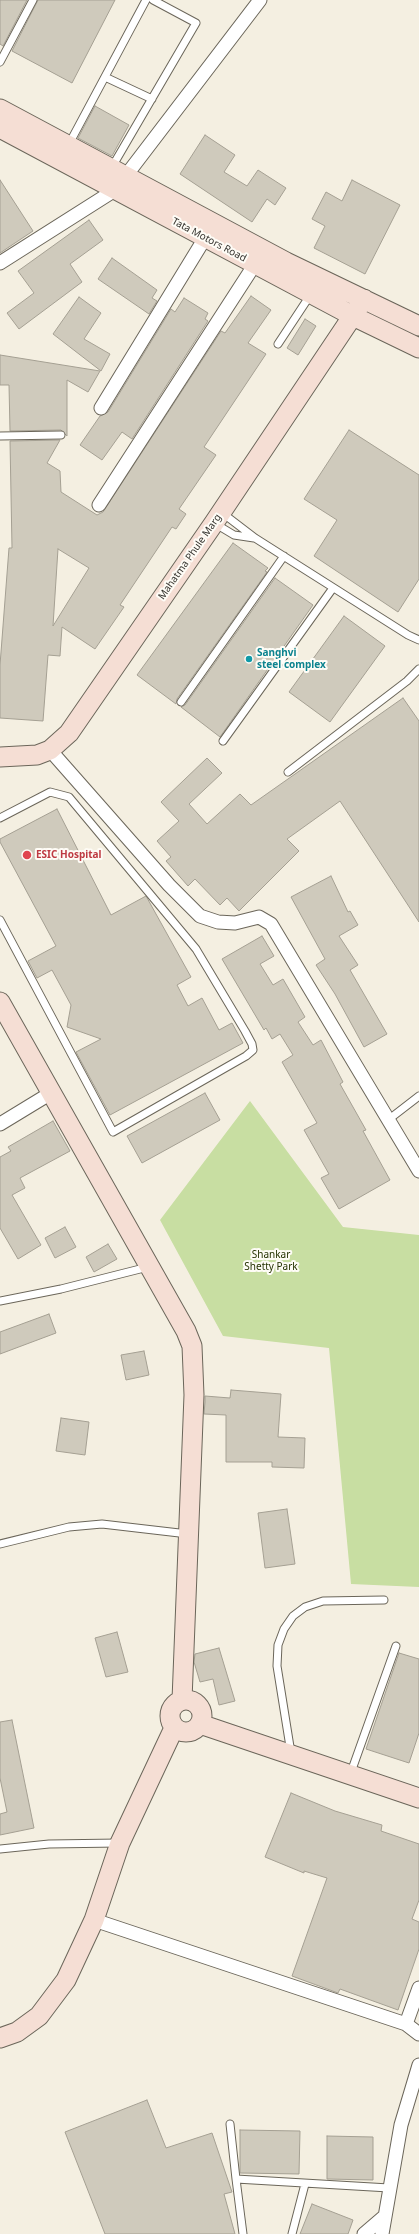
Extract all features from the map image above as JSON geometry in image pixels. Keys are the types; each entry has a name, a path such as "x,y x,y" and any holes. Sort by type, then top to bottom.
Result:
{"street":[{"path":"0,263 114,180 260,0"},
{"path":"0,109 64,153"},
{"name":"Tata Motors Road","path":"0,128 64,153 114,180 205,238 353,316 419,348"},
{"path":"114,180 419,326"},
{"path":"101,408 205,238"},
{"path":"99,506 255,264"},
{"name":"Mahatma Phule Marg","path":"0,757 38,755 50,750 69,734 218,518 364,299"},
{"path":"50,750 169,885 200,916 218,922 235,923 259,917 271,924 419,1171"},
{"path":"0,1002 186,1331 192,1346 194,1396 182,1700"},
{"path":"0,1124 51,1093"},
{"path":"182,1700 190,1700 197,1704 202,1712 200,1724 190,1732 181,1732 174,1728 170,1720 170,1712 174,1704 182,1700"},
{"path":"200,1724 350,1775 418,1795"},
{"path":"0,2038 17,2032 30,2024 49,2006 72,1968 94,1920 120,1843 174,1728"},
{"path":"94,1920 406,2024 419,2034"},
{"path":"406,2024 419,1988"},
{"path":"382,2234 401,2125 419,2065"},
{"path":"364,2234 385,2216"}],"lane":[{"path":"0,62 33,0"},
{"path":"64,153 146,0"},
{"path":"114,180 152,99 196,23 153,0"},
{"path":"105,77 152,99"},
{"path":"278,344 311,294"},
{"path":"0,436 61,435"},
{"path":"218,518 255,538 408,635 419,640"},
{"path":"218,518 234,535 255,538"},
{"path":"181,702 284,556"},
{"path":"223,741 333,588"},
{"path":"288,772 407,681 419,669"},
{"path":"0,818 50,792 69,797 196,949 248,1037 253,1050 246,1056 113,1132 0,920"},
{"path":"388,1120 419,1096"},
{"path":"0,1301 61,1289 150,1267"},
{"path":"0,1544 69,1528 102,1524 188,1534"},
{"path":"292,1755 277,1666 278,1645 284,1630 293,1616 305,1607 323,1602 384,1600"},
{"path":"350,1775 396,1646"},
{"path":"0,1849 49,1844 120,1843"},
{"path":"230,2124 243,2234"},
{"path":"236,2179 389,2188"},
{"path":"292,2234 305,2184"}],"green space":[{"name":"Shankar Shetty Park","path":"250,1101 343,1227 419,1235 419,1587 351,1584 329,1348 223,1336 160,1220"}],"building":[{"path":"0,0 27,0 3,46 0,44"},
{"path":"38,0 115,0 72,83 12,51"},
{"path":"95,106 129,125 112,156 78,138"},
{"path":"205,135 235,155 224,172 247,186 258,170 286,188 275,205 267,199 252,222 180,174"},
{"path":"0,180 33,231 0,253"},
{"path":"352,180 400,205 365,274 314,248 325,226 312,219 326,192 342,201"},
{"path":"89,220 103,240 70,264 82,282 19,329 7,313 34,293 18,271"},
{"path":"112,258 157,290 152,298 157,301 149,314 98,279"},
{"path":"251,296 271,310 248,343 266,354 204,447 216,455 179,509 186,514 176,529 172,527 120,605 124,607 95,649 62,627 60,656 48,655 43,721 0,718 0,665 9,548 12,548 10,441 60,440 47,463 60,471 61,492 97,515 103,512 221,331 225,333","holes":["58,549 89,568 53,626"]},
{"path":"79,297 101,313 84,339 110,354 101,371 53,334"},
{"path":"184,298 208,313 205,319 208,321 132,439 122,432 102,460 80,445 100,416 108,412 171,309 175,312"},
{"path":"305,319 316,326 298,355 287,348"},
{"path":"0,355 100,371 88,392 67,380 67,436 61,430 10,431 9,385 0,385"},
{"path":"349,430 419,475 419,579 398,612 314,556 337,520 304,499"},
{"path":"233,543 268,568 265,571 267,572 177,699 176,704 137,675"},
{"name":"Sanghvi steel complex","path":"275,578 313,605 220,737 181,707 185,705"},
{"path":"344,616 385,646 330,722 289,692"},
{"path":"403,698 419,721 419,922 340,801 287,839 299,851 239,911 227,898 220,905 195,879 188,886 166,861 171,857 157,841 179,821 161,802 207,758 222,773 189,804 207,824 240,794 251,805"},
{"path":"57,809 111,915 146,896 191,977 177,985 188,1006 202,998 219,1030 232,1023 243,1043 110,1115 76,1052 101,1039 67,1027 71,1005 52,970 37,978 28,961 56,946 0,842 0,839"},
{"path":"331,876 348,912 350,911 358,925 339,936 358,965 350,970 387,1034 364,1047 335,994 316,965 325,959 291,897"},
{"path":"262,936 274,956 260,964 273,985 283,979 305,1017 298,1022 313,1045 321,1040 343,1082 340,1084 366,1130 363,1131 390,1180 339,1209 321,1178 329,1174 304,1130 317,1123 282,1062 293,1055 280,1034 272,1039 266,1028 264,1030 222,959"},
{"path":"205,1093 220,1120 142,1163 127,1136"},
{"path":"53,1121 70,1151 20,1178 25,1188 12,1195 41,1245 18,1259 0,1228 0,1157 11,1151 8,1147"},
{"path":"65,1227 76,1247 55,1258 45,1238"},
{"path":"108,1244 117,1259 94,1272 86,1257"},
{"path":"49,1314 56,1333 0,1354 0,1332"},
{"path":"144,1351 149,1375 126,1380 121,1355"},
{"path":"231,1390 281,1394 278,1437 305,1438 304,1468 272,1467 272,1462 226,1462 226,1415 204,1414 205,1396 230,1398"},
{"path":"61,1418 89,1422 85,1455 56,1451"},
{"path":"287,1509 295,1564 265,1568 258,1513"},
{"path":"117,1632 128,1672 106,1677 95,1638"},
{"path":"219,1648 235,1701 219,1705 213,1679 200,1682 194,1662 195,1654"},
{"path":"399,1653 419,1659 419,1733 409,1763 366,1749"},
{"path":"12,1720 34,1828 0,1835 0,1814 7,1812 0,1778 0,1722"},
{"path":"291,1793 335,1811 382,1825 381,1831 419,1844 419,1900 412,1919 419,1922 419,1949 398,2010 340,1989 338,1993 292,1976 327,1878 304,1871 304,1873 265,1857"},
{"path":"147,2100 166,2148 212,2133 232,2192 224,2194 235,2234 105,2234 65,2132"},
{"path":"240,2130 300,2131 299,2174 240,2173"},
{"path":"327,2136 373,2137 373,2180 327,2179"},
{"path":"312,2204 353,2220 348,2234 300,2234"}],"place":[{"name":"Sanghvi steel complex","path":"249,659"},
{"name":"ESIC Hospital","path":"27,855"}]}
